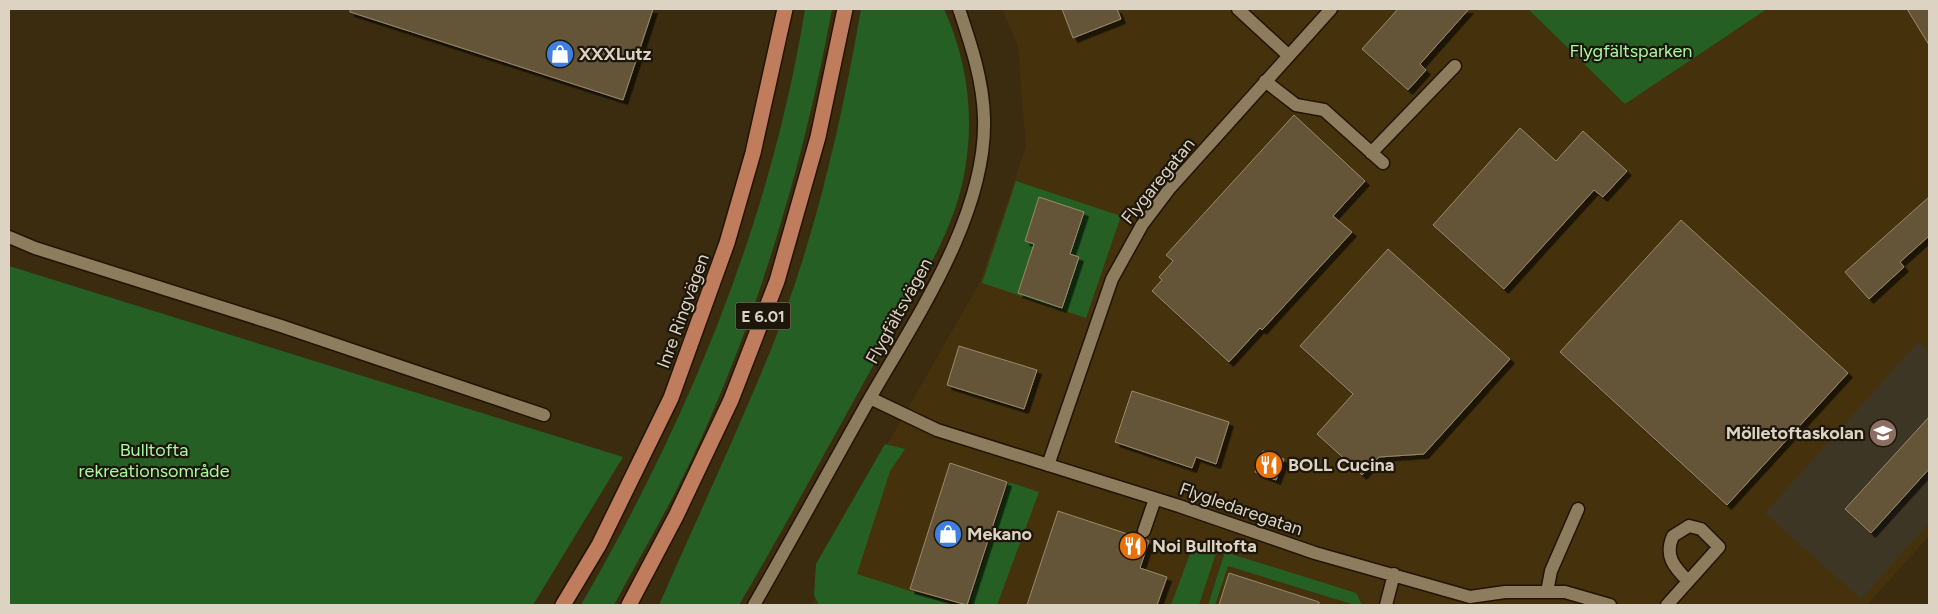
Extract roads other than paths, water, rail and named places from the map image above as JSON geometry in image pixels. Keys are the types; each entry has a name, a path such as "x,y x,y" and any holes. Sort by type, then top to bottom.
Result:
{"highway":[{"name":"Inre Ringvägen","path":"563,605 598,545 671,398 727,243 753,153 785,9"},
{"name":"E 6.01","path":"629,605 676,516 732,400 777,281 818,137 845,9"}],"street":[{"name":"Flygfältsvägen","path":"754,605 903,343 949,256 968,207 980,162 984,119 979,68 959,9"},
{"path":"1238,9 1288,55"},
{"name":"Flygaregatan","path":"1048,465 1112,280 1124,254 1152,210 1170,188 1331,9"},
{"path":"1371,153 1455,66"},
{"path":"1265,81 1296,104 1324,110 1383,163"},
{"path":"9,237 35,248 282,326 544,414"},
{"name":"Flygledaregatan","path":"870,398 937,430 1155,499 1315,553 1470,597 1484,600 1505,592 1565,592 1610,605"},
{"path":"1144,531 1155,499"},
{"path":"1547,592 1551,571 1578,509"},
{"path":"1386,605 1394,574"},
{"path":"1667,605 1688,582"}],"place":[{"name":"XXXLutz","path":"560,54"},
{"name":"Mölletoftaskolan","path":"1883,433"},
{"name":"BOLL Cucina","path":"1269,465"},
{"name":"Mekano","path":"948,534"},
{"name":"Noi Bulltofta","path":"1133,546"}],"park label":[{"name":"Flygfältsparken","path":"1631,51"},
{"name":"Bulltofta rekreationsområde","path":"154,460"}]}
